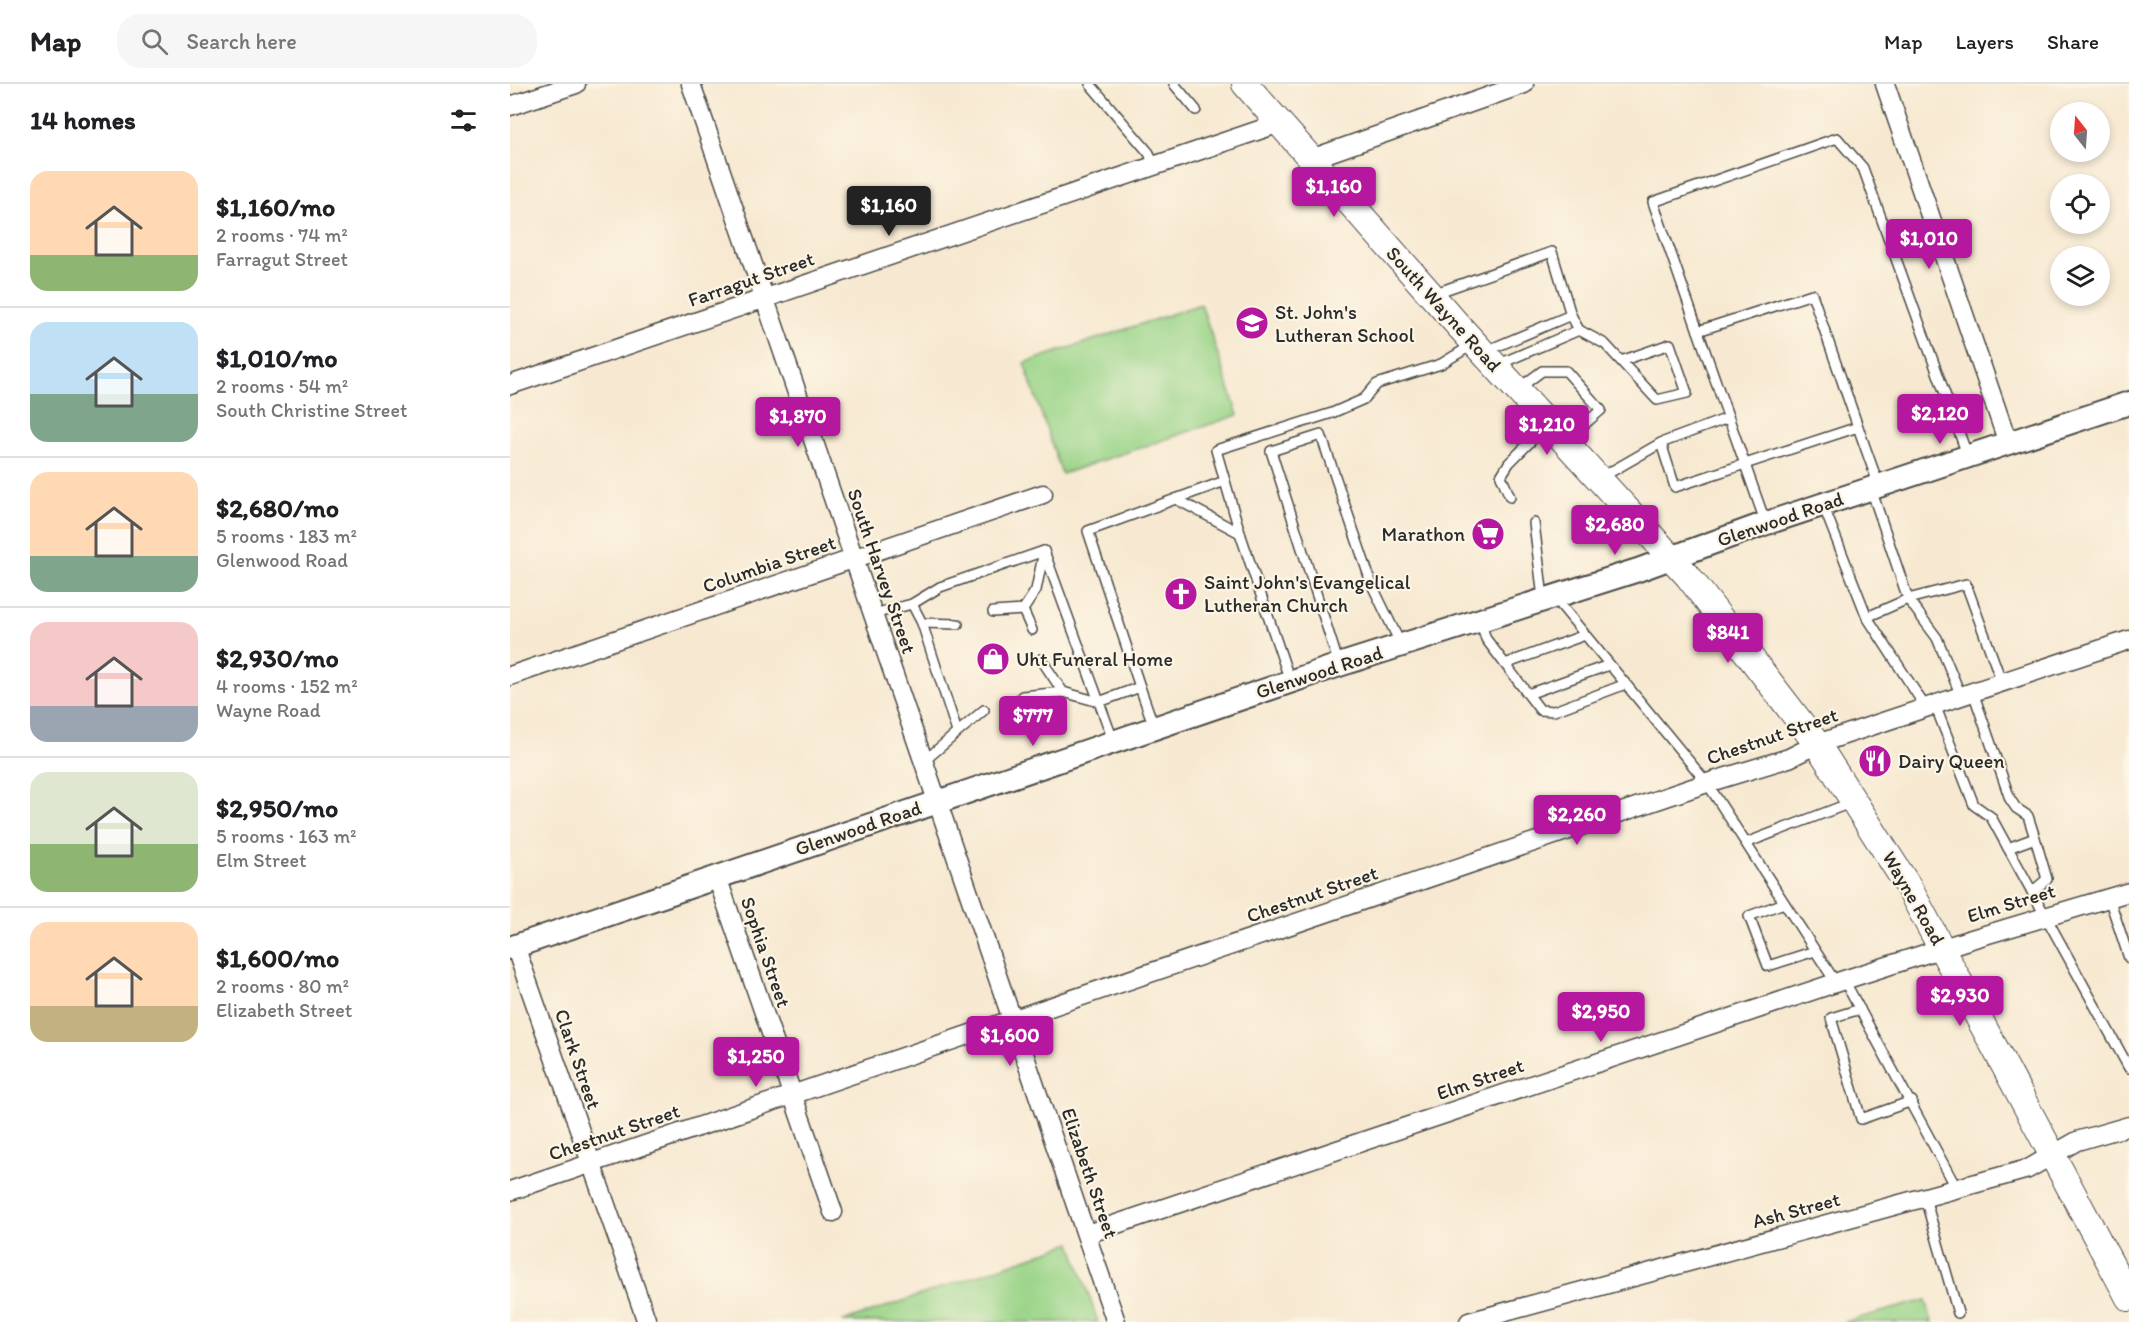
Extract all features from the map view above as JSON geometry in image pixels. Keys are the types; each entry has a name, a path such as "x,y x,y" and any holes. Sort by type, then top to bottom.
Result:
{"main road":[{"name":"South Wayne Road","path":"1245,84 1516,390 1671,557"},
{"name":"Wayne Road","path":"1671,557 1817,744 1908,886 2055,1155 2128,1296"}],"street":[{"path":"510,106 576,84"},
{"name":"South Harvey Street","path":"691,84 936,801"},
{"path":"1311,159 1524,84"},
{"path":"1885,84 2008,443"},
{"name":"Farragut Street","path":"510,385 1280,123"},
{"name":"Glenwood Road","path":"513,947 1339,665 1548,598 2129,403"},
{"name":"Columbia Street","path":"510,676 1043,495"},
{"name":"Chestnut Street","path":"510,1191 1707,783 1790,758 1817,744 2129,640"},
{"name":"Elizabeth Street","path":"936,801 1116,1322"},
{"name":"Sophia Street","path":"717,877 833,1212"},
{"name":"Elm Street","path":"1087,1234 1840,981 2129,892"},
{"name":"Clark Street","path":"513,947 647,1322"},
{"name":"Ash Street","path":"1469,1322 2028,1169 2077,1141 2129,1126"}],"lane":[{"path":"1090,84 1149,153 1154,166"},
{"path":"1173,84 1196,111"},
{"path":"1766,524 1653,202 1837,138 1863,168 1968,457"},
{"path":"1430,294 1552,252 1571,315 1579,330 1605,344 1657,400 1688,393 1670,344 1621,361"},
{"path":"1698,331 1812,294 1858,427 1908,599 1937,639 1967,694 2010,800 2016,808 2028,816 2047,879 2032,892"},
{"path":"1484,354 1571,315"},
{"path":"1290,682 1240,533 1216,450 1332,412 1364,399 1377,384 1441,364 1579,330"},
{"path":"1510,497 1501,476 1509,463 1556,433 1602,410 1566,371 1542,371 1516,390"},
{"path":"1598,479 1661,443 1728,418"},
{"path":"1661,443 1676,487 1858,427"},
{"path":"1339,665 1271,451 1321,435 1372,585 1401,645"},
{"path":"1154,728 1088,531 1224,481"},
{"path":"1176,499 1240,533"},
{"path":"1823,504 1867,617 1931,707 1974,805 1991,817 2129,1068"},
{"path":"1534,523 1548,598 1585,635 1707,783 1815,951 1860,1009 1912,1101 1957,1189"},
{"path":"873,614 912,604 940,587 1044,551"},
{"path":"1023,610 1036,590 1044,551"},
{"path":"1044,551 1114,741"},
{"path":"1867,617 1908,599 1966,584 2002,683"},
{"path":"912,604 922,623 957,732"},
{"path":"993,612 1023,610"},
{"path":"1023,610 1032,630"},
{"path":"1480,620 1486,639 1540,710 1546,712 1626,684"},
{"path":"922,623 958,624"},
{"path":"1505,664 1585,635"},
{"path":"1041,658 1063,692"},
{"path":"1528,694 1609,664"},
{"path":"1022,696 1063,692 1099,702 1140,687"},
{"path":"924,761 984,710"},
{"path":"1746,843 1855,801"},
{"path":"2008,848 2035,838"},
{"path":"2109,898 2129,958"},
{"path":"1784,903 1749,916 1768,966 1815,951"},
{"path":"1860,1009 1831,1018 1861,1119 1912,1101"},
{"path":"1925,1198 1958,1313"}],"green space":[{"path":"1201,304 1238,415 1062,474 1024,363"},
{"path":"1071,1243 1098,1322 842,1322"},
{"path":"1926,1300 1932,1322 1844,1322"}],"place":[{"name":"St. John's Lutheran School","path":"1252,323"},
{"name":"Marathon","path":"1488,534"},
{"name":"Saint John's Evangelical Lutheran Church","path":"1181,594"},
{"name":"Uht Funeral Home","path":"993,659"},
{"name":"Dairy Queen","path":"1875,761"}]}
